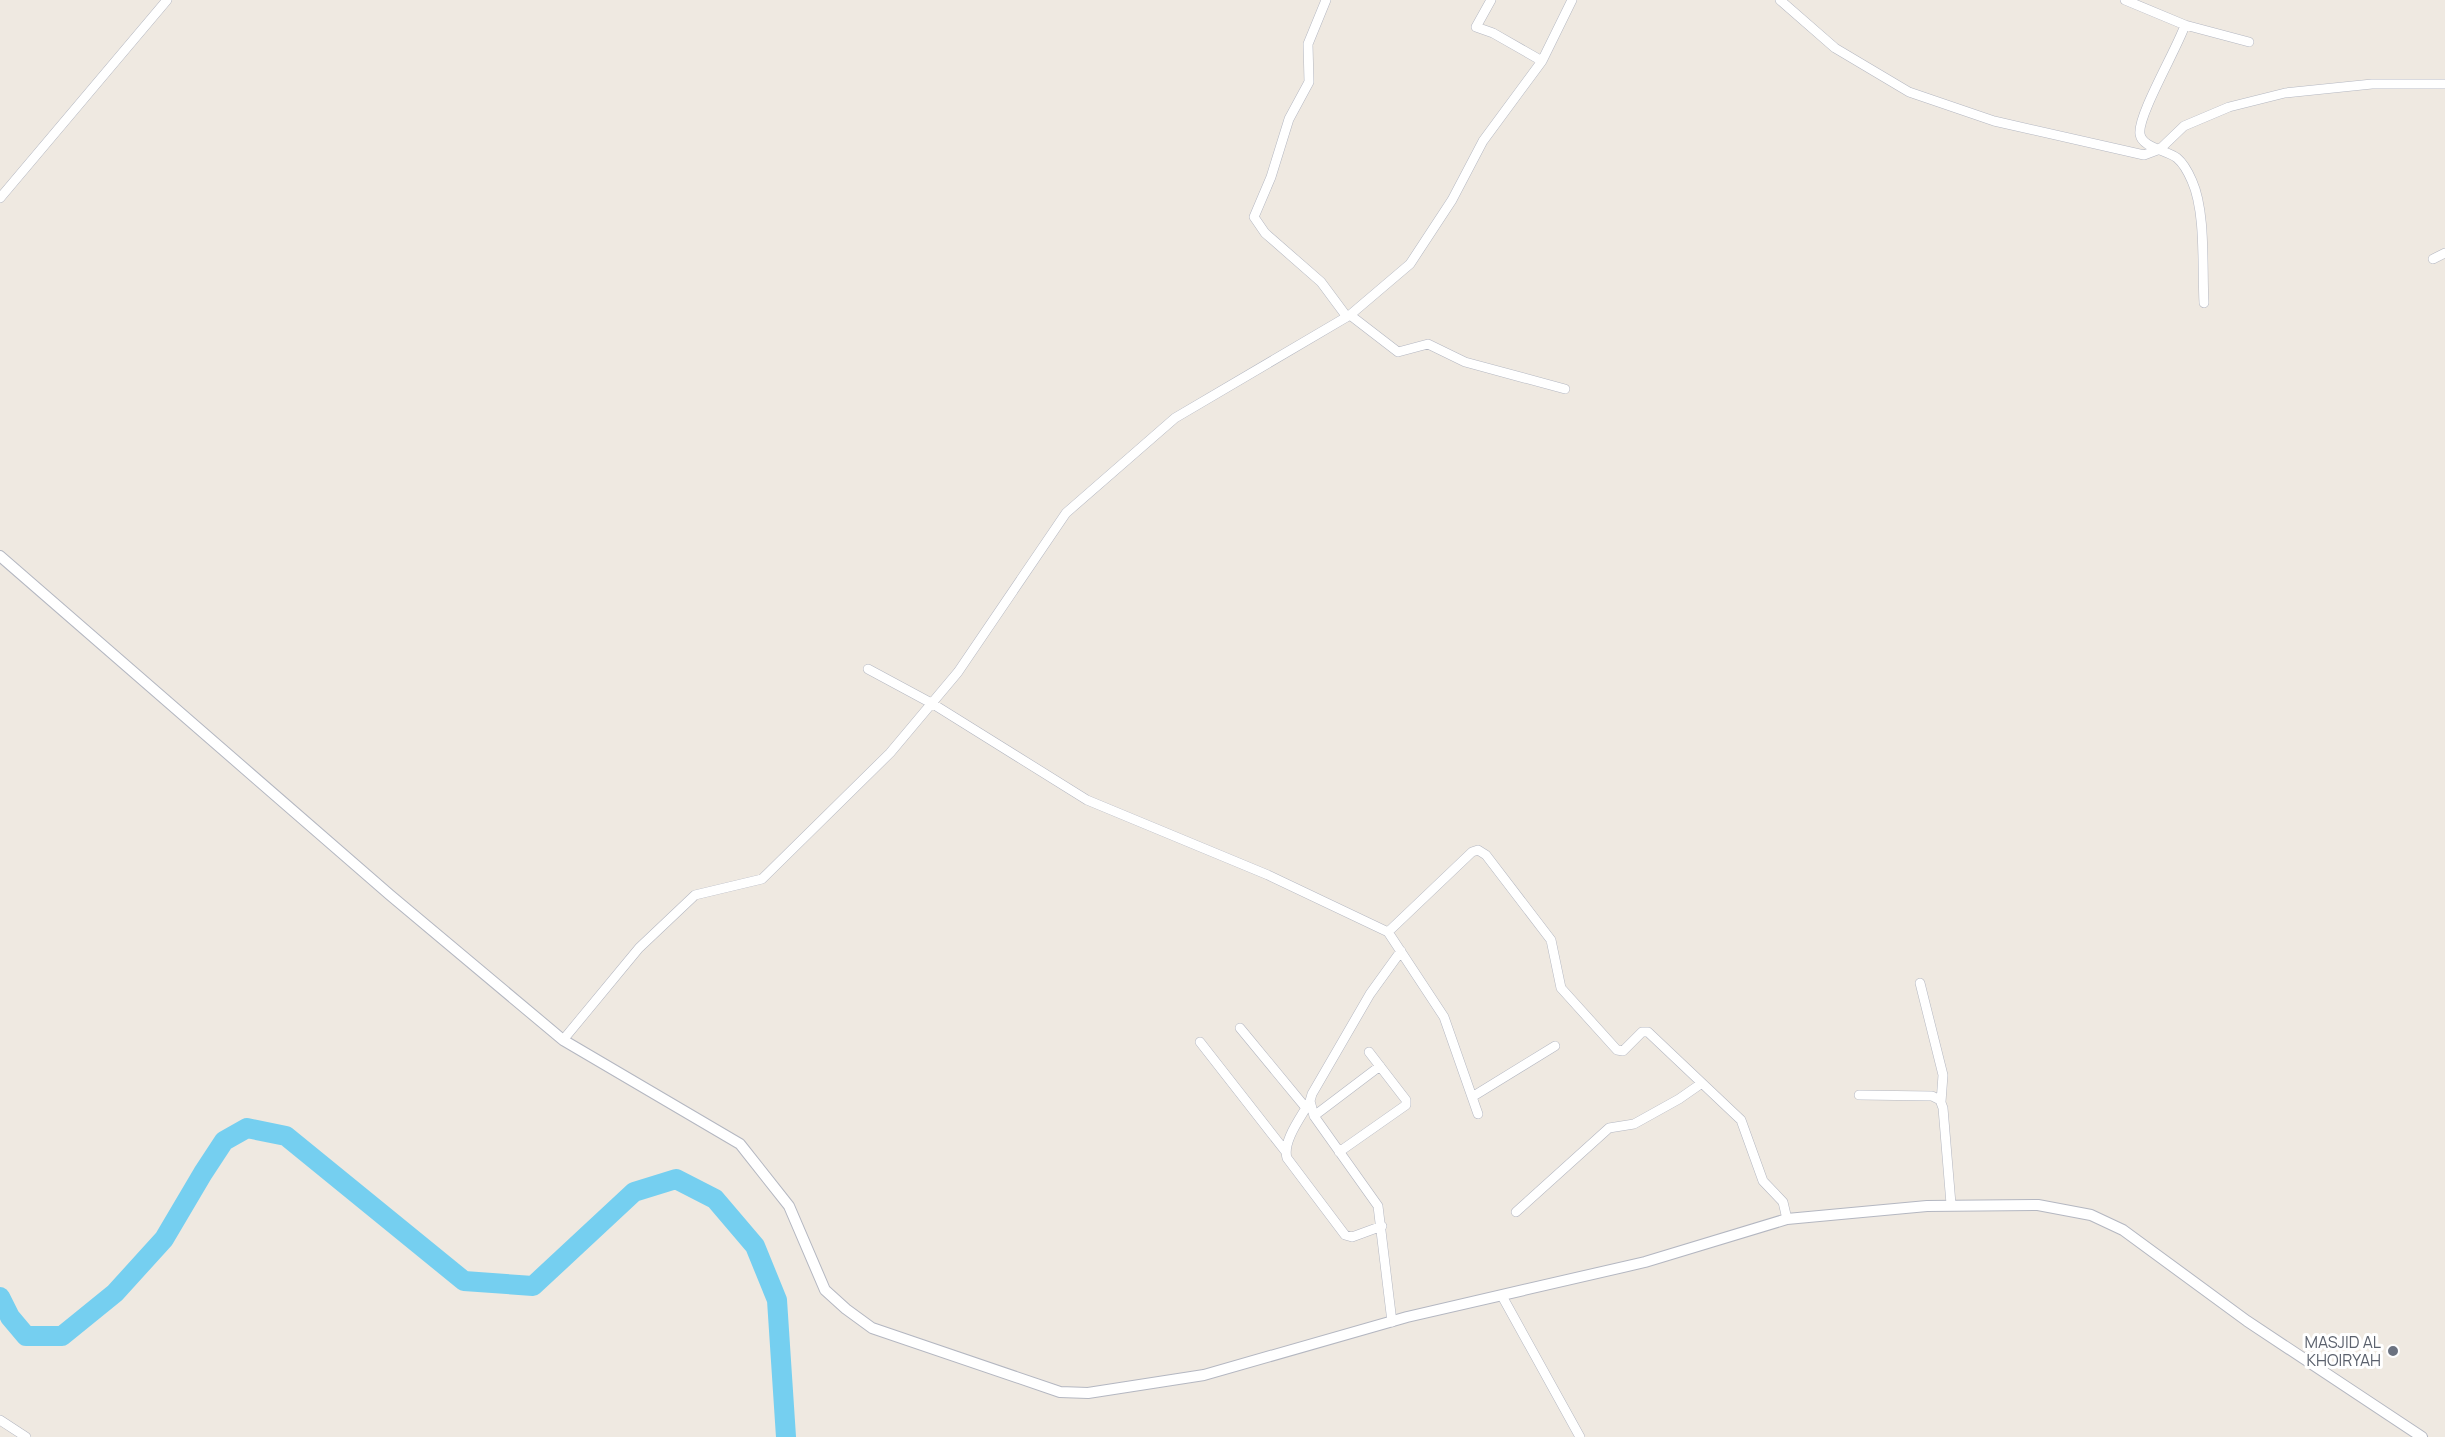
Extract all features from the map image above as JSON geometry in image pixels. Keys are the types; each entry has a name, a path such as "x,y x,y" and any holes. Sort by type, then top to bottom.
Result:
{"street":[{"path":"0,198 167,0"},
{"path":"1326,0 1308,44 1309,82 1289,119 1254,217 1265,233 1321,282 1349,316 1398,352 1428,344 1465,362 1565,389"},
{"path":"1491,0 1476,27 1493,33 1542,61"},
{"path":"563,1040 611,980 666,920 695,895 762,879 890,753 933,704 957,672 1066,513 1175,418 1349,316 1410,264 1452,200 1483,141 1542,61 1572,0"},
{"path":"1780,0 1836,48 1909,92 1994,121 2144,155 2160,149 2184,126 2229,106 2285,93 2372,84 2445,84"},
{"path":"2125,0 2185,25 2249,42"},
{"path":"2185,25 2140,128 2140,136 2143,141 2178,159 2192,180 2200,204 2204,303"},
{"path":"2433,259 2445,253"},
{"path":"0,556 390,895 563,1040 740,1144 789,1206 825,1290 872,1328 1059,1392 1088,1393 1204,1375 1392,1322 1645,1262 1787,1219 1951,1204 2038,1205 2091,1215 2123,1230 2247,1321 2422,1437"},
{"path":"868,669 933,704 1087,800 1268,874 1388,932 1444,1017 1478,1114"},
{"path":"1388,932 1472,852 1478,850 1486,855 1551,940 1561,988 1617,1050 1623,1051 1642,1032 1648,1032 1741,1120 1763,1180 1783,1202 1787,1219"},
{"path":"1286,1152 1312,1094 1370,994 1401,951"},
{"path":"1920,983 1943,1075 1941,1102 1951,1204"},
{"path":"1240,1028 1308,1105 1376,1201 1382,1226 1392,1322"},
{"path":"1200,1042 1286,1152 1287,1158 1344,1235 1352,1237 1382,1226"},
{"path":"1472,1097 1555,1046"},
{"path":"1340,1152 1406,1106 1406,1100 1369,1052"},
{"path":"1314,1116 1380,1066"},
{"path":"1516,1212 1609,1128 1634,1124 1679,1099 1702,1083"},
{"path":"1859,1095 1932,1096 1941,1102"},
{"path":"1502,1296 1580,1437"},
{"path":"0,1420 26,1437"}],"waterway":[{"path":"0,1297 10,1317 26,1336 62,1336 115,1293 164,1239 224,1141 247,1128 286,1136 464,1281 533,1286 634,1192 676,1179 715,1199 755,1246 777,1300 786,1437"}],"place":[{"name":"MASJID AL KHOIRYAH","path":"2393,1351"}]}
